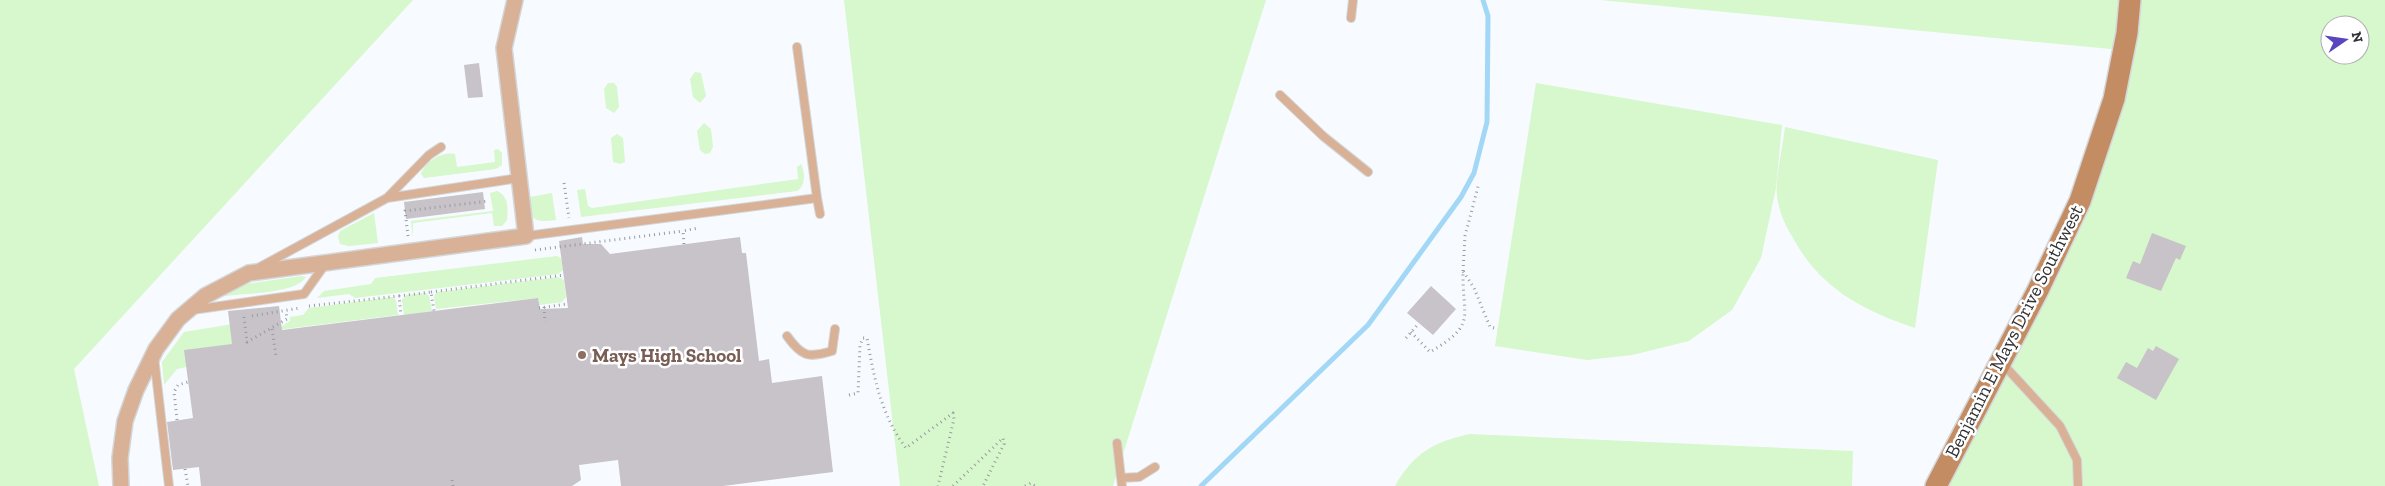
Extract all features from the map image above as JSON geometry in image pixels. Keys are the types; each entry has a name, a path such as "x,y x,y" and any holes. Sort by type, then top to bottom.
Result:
{"street":[{"path":"120,486 120,458 125,421 136,390 154,355 178,319 205,296 249,273 526,236 504,48 515,0"},
{"name":"Benjamin E Mays Drive Southwest","path":"1936,486 2038,290 2080,201 2114,99 2127,33 2130,0"}],"lane":[{"path":"1351,18 1353,0"},
{"path":"797,47 820,214"},
{"path":"1280,95 1323,136 1368,172"},
{"path":"249,273 387,198 429,155 442,147"},
{"path":"387,198 519,178"},
{"path":"526,236 817,198"},
{"path":"188,311 304,294 326,263"},
{"path":"787,336 798,351 814,356 832,351 835,329"},
{"path":"154,355 170,486"},
{"path":"2000,362 2060,426 2077,460 2078,486"},
{"path":"1117,443 1122,482 1139,477 1156,467"}],"path":[{"path":"564,183 569,219"},
{"path":"1411,332 1430,352 1459,332 1465,312 1462,251 1464,236 1479,184"},
{"path":"408,239 405,211 489,201"},
{"path":"684,244 683,231 706,227"},
{"path":"1463,271 1474,288 1490,327 1498,329"},
{"path":"235,318 286,312 305,306 564,275"},
{"path":"431,292 434,311"},
{"path":"399,296 401,315"},
{"path":"305,306 311,300"},
{"path":"545,322 542,307 567,304"},
{"path":"244,317 247,342 287,319 286,312"},
{"path":"1406,338 1419,323"},
{"path":"272,329 276,356"},
{"path":"849,395 858,393 860,346 863,338 867,338 881,402 886,416 906,448 953,413 954,419 938,486"},
{"path":"177,420 174,392 178,385 188,382"},
{"path":"954,486 1003,438 1004,444 983,486"},
{"path":"186,469 188,486"},
{"path":"452,480 452,486"},
{"path":"1025,486 1031,483 1035,486"}],"green space":[{"path":"0,0 413,0 74,369 99,486 0,486"},
{"path":"844,0 1266,0 1113,486 900,486"},
{"path":"1600,0 2385,0 2385,486 1929,486 2072,231 2121,50"},
{"path":"695,72 701,73 706,96 700,103 693,97 690,79"},
{"path":"608,83 614,83 617,87 619,107 614,113 606,108 604,89"},
{"path":"1536,83 1782,125 1776,188 1761,258 1732,310 1689,341 1632,355 1587,360 1495,346"},
{"path":"704,123 711,129 713,147 710,153 705,154 700,150 697,131"},
{"path":"1785,127 1938,160 1915,328 1860,305 1830,284 1804,256 1785,223 1777,196 1778,172"},
{"path":"617,134 623,138 625,162 620,164 613,162 611,138"},
{"path":"498,149 502,153 502,165 496,169 424,178 421,174 426,165 435,158 445,154 455,154 457,167 495,162 494,150"},
{"path":"801,164 804,179 802,186 797,191 581,217 577,190 585,189 588,206 592,208 798,179 797,167"},
{"path":"497,191 504,196 507,203 507,220 502,226 494,226 492,213 413,223 413,238 411,221 493,211 490,193"},
{"path":"552,193 556,220 543,221 534,219 530,211 530,197"},
{"path":"374,213 378,243 349,246 340,244 338,237 340,231"},
{"path":"557,256 561,258 563,270 558,274 355,298 349,294 317,298 324,291 371,284 375,278"},
{"path":"306,277 300,283 281,290 226,296 225,294 245,284"},
{"path":"559,277 564,280 566,297 562,302 539,305 538,298 436,309 434,296 437,292"},
{"path":"426,293 429,296 432,311 404,315 402,300 406,295"},
{"path":"392,297 396,300 398,315 276,330 290,321 290,317 303,315 309,308"},
{"path":"233,324 239,344 186,367 177,369 164,385 162,362 184,332"},
{"path":"1470,434 1853,451 1852,486 1395,486 1417,457 1435,445"}],"building":[{"path":"479,63 483,97 468,98 464,65"},
{"path":"483,192 485,209 406,219 404,202"},
{"path":"2152,233 2186,246 2180,260 2176,258 2161,291 2126,278 2133,261 2140,264"},
{"path":"582,237 583,244 601,244 610,254 740,237 742,253 746,253 759,361 769,359 772,383 822,376 833,472 723,486 621,486 618,460 579,465 581,480 572,486 201,486 199,467 173,470 167,422 193,418 184,350 232,344 228,311 279,306 282,330 538,298 540,309 568,308 559,241"},
{"path":"1431,286 1456,309 1433,335 1407,313"},
{"path":"2156,346 2179,359 2156,400 2117,378 2126,362 2137,368 2148,348 2153,351"}],"waterway":[{"path":"1201,486 1368,325 1461,197 1474,173 1487,122 1488,16 1483,0"}],"place":[{"name":"Mays High School","path":"582,355"}]}
